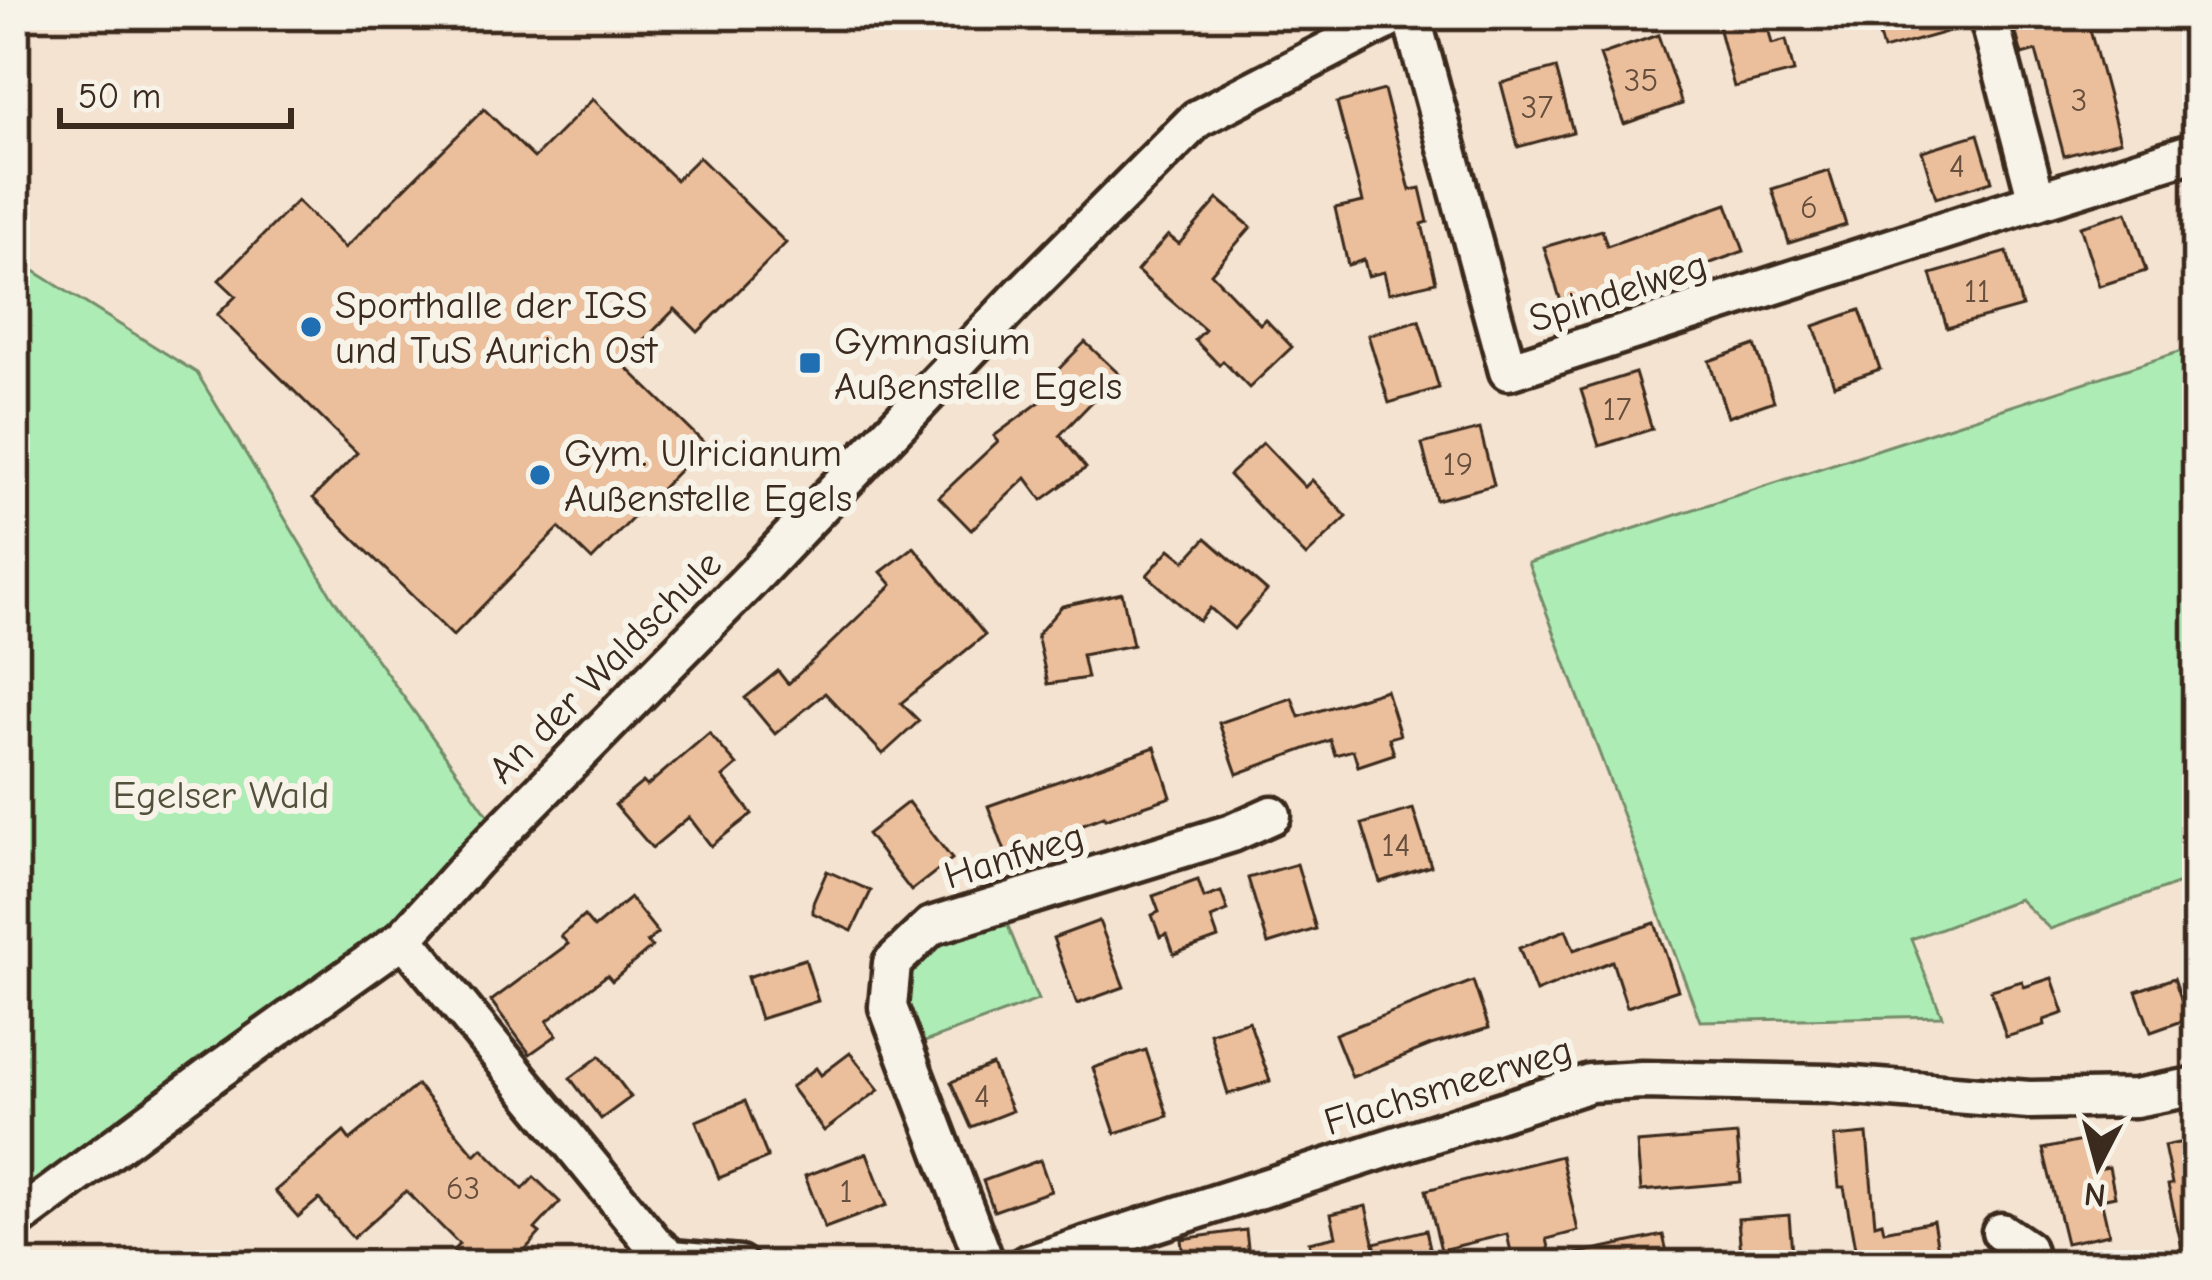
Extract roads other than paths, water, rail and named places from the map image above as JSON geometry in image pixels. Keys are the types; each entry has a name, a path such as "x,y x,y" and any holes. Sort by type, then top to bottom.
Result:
{"street":[{"name":"An der Waldschule","path":"15,1221 404,938 491,842 1197,118 1397,15"},
{"name":"Spindelweg","path":"1411,15 1508,371 2197,151"},
{"path":"1988,15 2037,201"},
{"name":"Hanfweg","path":"986,1265 888,1006 892,963 931,926 1232,832 1272,815"},
{"path":"404,938 654,1244 672,1258 740,1265"},
{"name":"Flachsmeerweg","path":"1026,1265 1077,1257 1590,1083 1828,1084 2029,1100 2135,1097 2197,1086"},
{"path":"2002,1232 2026,1249 2030,1265"}],"place":[{"name":"Sporthalle der IGS und TuS Aurich Ost","path":"311,327"},
{"name":"Gymnasium Außenstelle Egels","path":"810,363"},
{"name":"Gym. Ulricianum Außenstelle Egels","path":"540,475"}],"park label":[{"name":"Egelser Wald","path":"221,795"}]}
